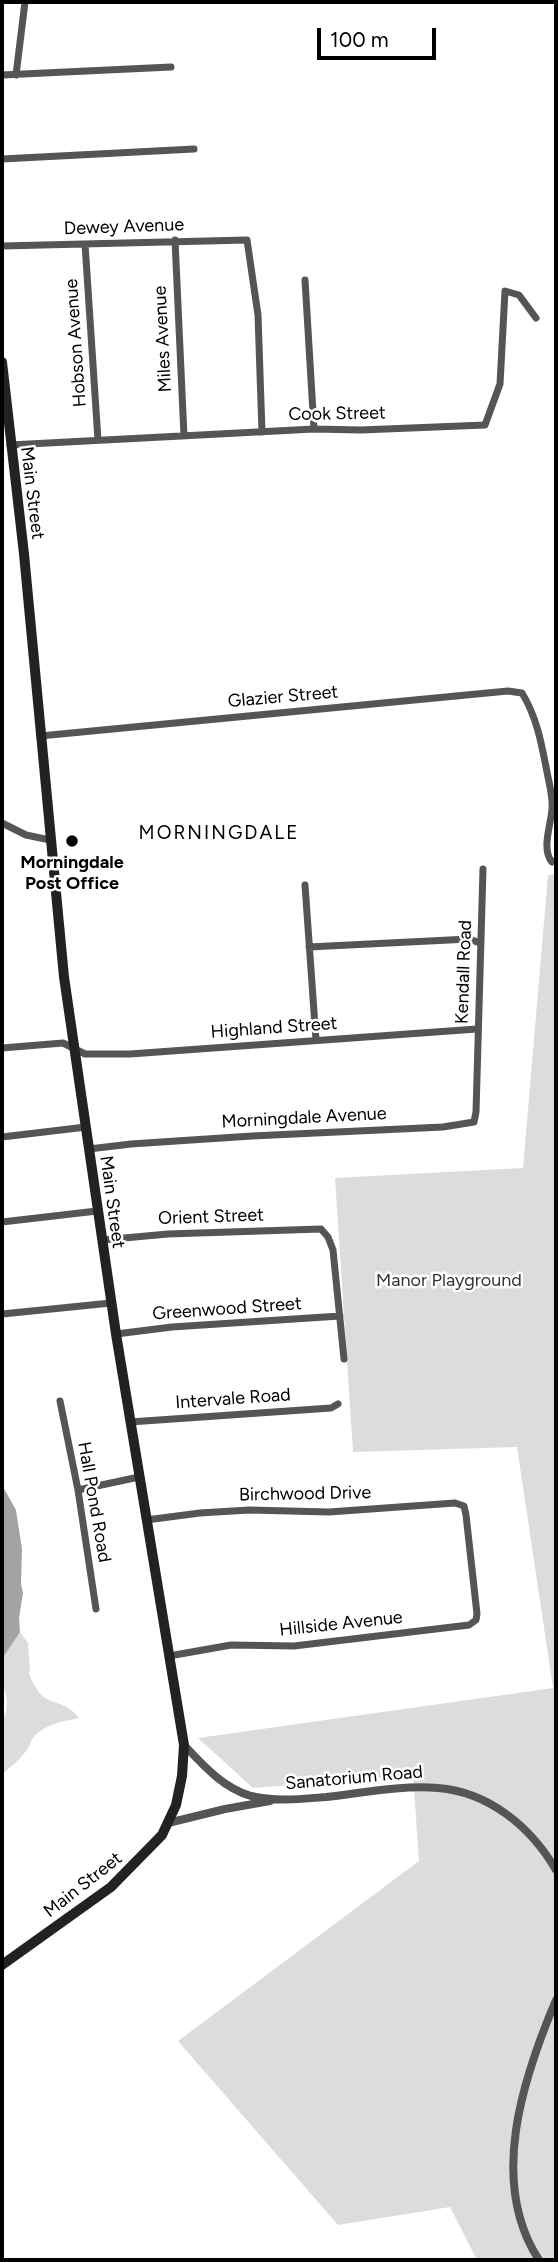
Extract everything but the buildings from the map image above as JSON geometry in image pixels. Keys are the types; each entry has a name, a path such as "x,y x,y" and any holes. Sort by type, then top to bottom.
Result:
{"main road":[{"name":"Main Street","path":"2,362 20,518 64,977 111,1303 184,1745 176,1805 162,1835 111,1887 2,1965"}],"street":[{"path":"16,75 25,2"},
{"path":"2,75 171,66"},
{"path":"2,159 194,149"},
{"name":"Miles Avenue","path":"175,240 184,436"},
{"name":"Dewey Avenue","path":"2,246 247,240 258,315 262,432"},
{"name":"Hobson Avenue","path":"85,244 98,440"},
{"path":"305,280 314,429"},
{"name":"Cook Street","path":"10,445 314,429 485,425 500,384 505,291 519,295 536,318"},
{"name":"Glazier Street","path":"40,736 508,691 522,693 533,712 543,748 552,803 547,852 549,860 556,862"},
{"path":"2,823 26,835 50,840"},
{"name":"Kendall Road","path":"477,1076 484,869"},
{"path":"305,885 316,1040"},
{"path":"309,947 469,940 480,943"},
{"name":"Highland Street","path":"2,1048 63,1043 85,1054 100,1055 477,1029"},
{"name":"Morningdale Avenue","path":"89,1150 131,1144 443,1127 471,1123 476,1119 477,1076"},
{"path":"2,1137 86,1127"},
{"path":"2,1222 97,1211"},
{"name":"Orient Street","path":"102,1240 168,1234 321,1229 328,1237 333,1250 340,1316"},
{"path":"2,1314 111,1303"},
{"path":"340,1316 344,1359"},
{"name":"Greenwood Street","path":"116,1334 340,1316"},
{"name":"Hall Pond Road","path":"61,1401 96,1609"},
{"name":"Intervale Road","path":"130,1422 331,1408 338,1405"},
{"path":"78,1490 139,1477"},
{"name":"Birchwood Drive","path":"146,1520 170,1515 249,1510 328,1512 454,1503 464,1506 476,1592 477,1614 474,1623"},
{"name":"Hillside Avenue","path":"169,1656 231,1645 302,1646 456,1628 474,1623"},
{"name":"Sanatorium Road","path":"184,1745 206,1768 228,1785 251,1796 276,1800 413,1788 437,1788 464,1793 494,1806 523,1827 542,1847 556,1870"},
{"path":"168,1823 225,1808 276,1800"},
{"path":"539,2260 528,2242 520,2216 514,2149 521,2101 556,2000"}],"green space":[{"name":"Manor Playground","path":"556,874 556,2260 477,2260 450,2207 338,2225 178,2041 419,1861 413,1775 253,1788 198,1738 553,1688 517,1447 353,1452 335,1178 523,1168 548,875"},
{"path":"20,1632 28,1643 29,1673 40,1694 65,1706 79,1718 55,1724 38,1733 21,1758 2,1774 2,1721 7,1700 2,1679 2,1659"}],"shaded area":[{"path":"2,1485 16,1510 22,1549 23,1593 20,1632 2,1659"}],"place":[{"name":"Morningdale Post Office","path":"72,841"}],"district":[{"name":"MORNINGDALE","path":"219,833"}]}
